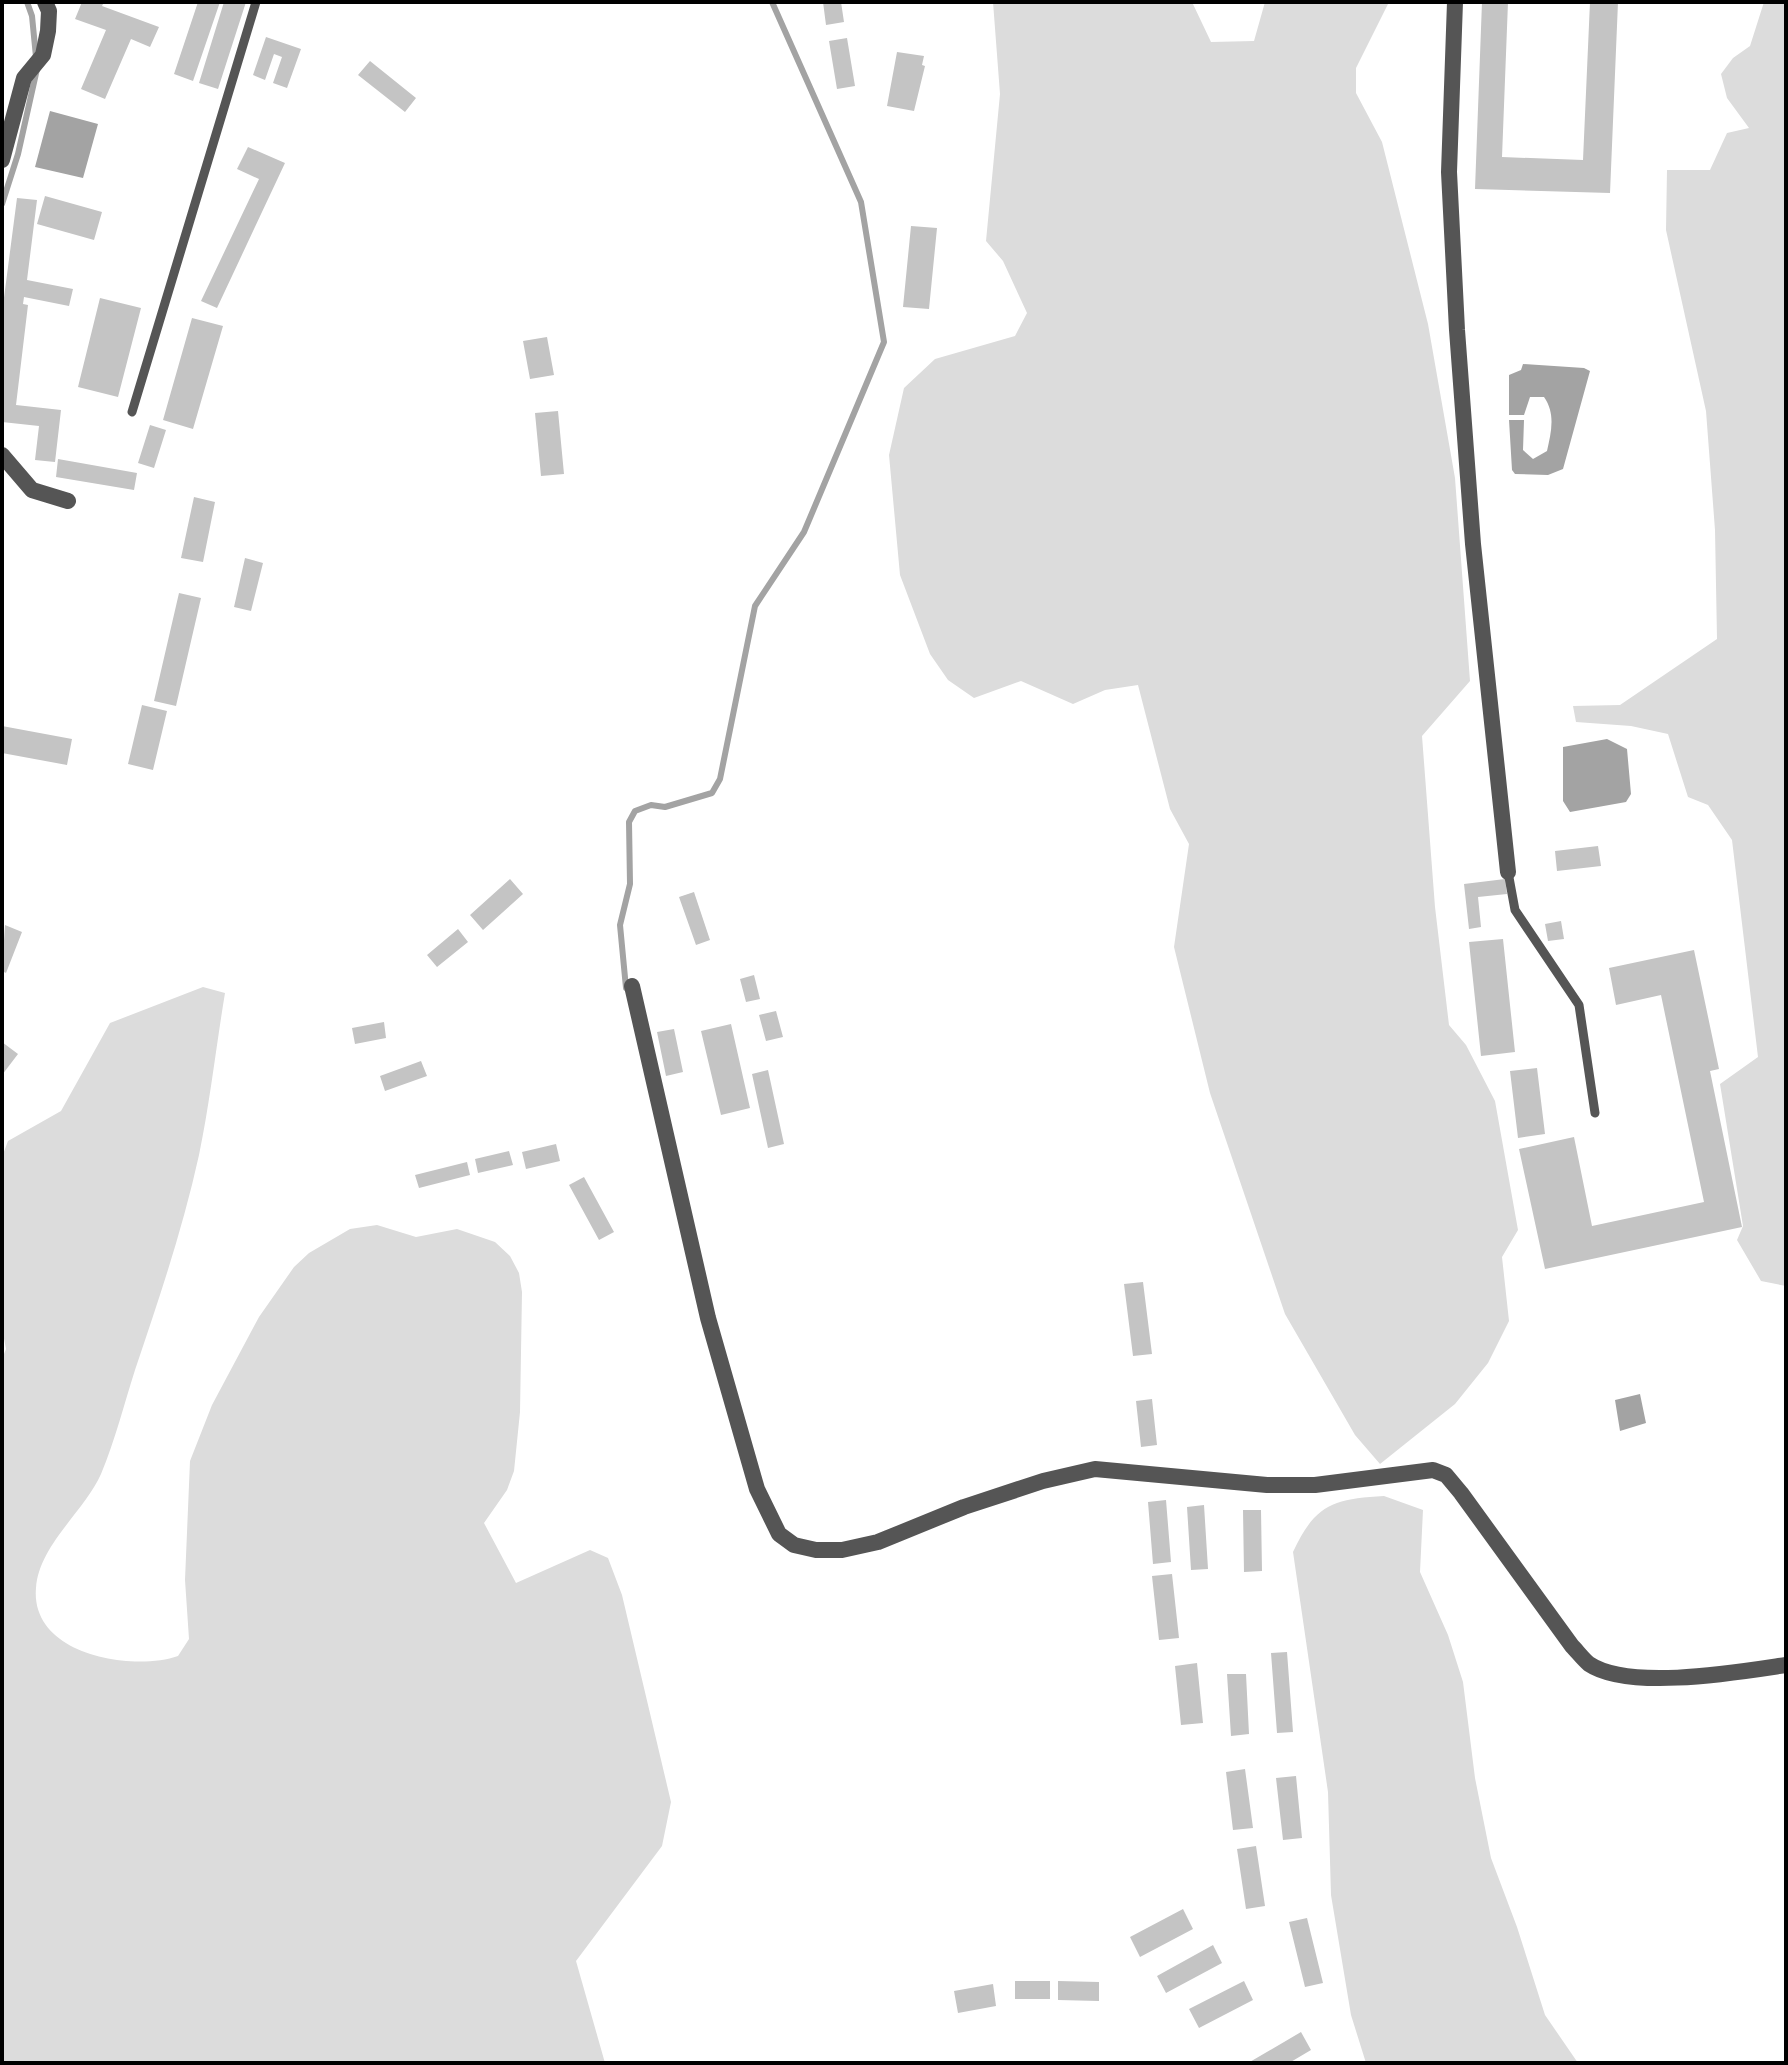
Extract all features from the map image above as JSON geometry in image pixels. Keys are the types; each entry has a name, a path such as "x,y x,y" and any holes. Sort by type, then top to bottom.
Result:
{"street":[{"path":"2,160 24,78 43,55 49,11 45,2"},
{"path":"1455,2 1449,172 1457,330 1475,560 1508,872"},
{"path":"2,455 32,490 68,501"},
{"path":"632,986 708,1318 757,1489 779,1534 794,1545 816,1550 842,1550 878,1542 964,1507 1043,1481 1095,1469 1267,1485 1315,1485 1433,1470 1446,1475 1461,1493 1572,1646 1590,1664 1630,1677 1685,1677 1786,1665"}],"lane":[{"path":"132,412 256,2"},
{"path":"1508,872 1515,910 1579,1005 1595,1113"}],"shaded area":[{"path":"993,2 1192,2 1211,42 1254,41 1265,2 1389,2 1356,68 1356,93 1382,142 1428,324 1455,478 1470,681 1422,736 1435,907 1449,1025 1466,1045 1495,1101 1518,1230 1502,1257 1509,1321 1488,1363 1455,1404 1380,1464 1355,1435 1285,1314 1210,1093 1174,947 1189,844 1170,809 1138,685 1105,690 1073,704 1021,681 974,698 948,680 930,654 900,575 889,455 904,388 935,359 1015,336 1027,313 1003,261 986,241 1000,94"},
{"path":"1764,2 1786,2 1786,1286 1761,1281 1737,1240 1743,1226 1720,1084 1758,1057 1732,840 1708,805 1688,797 1668,734 1631,726 1576,722 1573,706 1620,705 1717,639 1715,530 1706,411 1666,230 1667,170 1710,170 1727,133 1749,128 1727,98 1721,74 1733,58 1750,46"},
{"path":"50,111 98,124 83,178 35,167"},
{"path":"1523,364 1590,371 1563,469 1548,475 1515,474 1512,470 1509,420 1524,420 1523,450 1533,459 1547,451 1551,430 1550,410 1544,397 1530,397 1524,415 1509,415 1509,375 1521,370"},
{"path":"1607,739 1627,749 1631,794 1626,802 1570,812 1563,801 1563,747"},
{"path":"203,987 225,993 203,1135 186,1209 101,1474 53,1543 39,1572 36,1588 38,1611 49,1629 66,1643 88,1653 136,1662 178,1656 189,1639 185,1580 190,1461 212,1405 259,1317 294,1267 309,1253 350,1229 377,1225 416,1237 457,1229 495,1242 510,1256 519,1273 522,1292 520,1412 514,1471 507,1490 484,1523 516,1583 590,1550 608,1558 622,1595 671,1802 662,1846 576,1961 605,2063 2,2063 2,1359 6,1349 2,1328 2,1157 8,1141 61,1111 110,1023"},
{"path":"1640,1394 1646,1423 1620,1431 1615,1400"},
{"path":"1384,1496 1423,1510 1420,1572 1448,1635 1463,1682 1475,1778 1491,1858 1545,2015 1578,2063 1366,2063 1351,2015 1331,1895 1328,1792 1293,1552 1309,1524 1327,1508 1351,1499"}],"building":[{"path":"82,2 104,2 102,6 159,27 150,47 131,39 105,99 81,89 106,30 75,19"},
{"path":"198,2 220,2 193,81 174,74"},
{"path":"224,2 246,2 218,89 199,83"},
{"path":"823,2 841,2 844,22 826,25"},
{"path":"1482,2 1508,2 1502,157 1583,160 1590,2 1618,2 1610,193 1475,189"},
{"path":"266,37 301,49 287,88 273,83 282,57 274,54 265,80 253,75"},
{"path":"847,38 855,86 837,89 829,41"},
{"path":"897,52 924,56 922,65 925,66 914,111 887,106"},
{"path":"370,61 416,98 405,112 358,75"},
{"path":"248,147 285,163 217,308 201,301 259,179 237,169"},
{"path":"45,196 102,212 94,240 37,224"},
{"path":"17,198 37,200 27,280 73,289 69,306 24,297 23,304 28,305 16,405 61,410 55,462 35,460 39,426 2,422 2,313"},
{"path":"911,226 937,228 929,309 903,307"},
{"path":"100,298 141,308 118,397 78,387"},
{"path":"192,318 223,326 193,429 163,420"},
{"path":"547,337 554,375 530,379 523,341"},
{"path":"558,411 564,474 541,476 535,413"},
{"path":"150,425 166,430 154,468 138,463"},
{"path":"58,459 137,473 134,490 56,477"},
{"path":"194,497 215,502 203,562 181,558"},
{"path":"245,558 263,563 251,611 234,607"},
{"path":"179,593 201,598 176,706 154,701"},
{"path":"142,705 167,711 153,770 128,764"},
{"path":"2,726 72,739 67,765 2,753"},
{"path":"1598,846 1601,866 1557,871 1555,851"},
{"path":"510,879 523,894 483,930 470,915"},
{"path":"1505,879 1507,894 1478,897 1481,927 1469,929 1464,884"},
{"path":"694,892 710,940 696,945 679,897"},
{"path":"1561,921 1564,939 1548,941 1545,924"},
{"path":"5,925 22,932 6,973 2,971"},
{"path":"458,929 468,942 437,967 427,955"},
{"path":"1503,939 1515,1052 1481,1056 1469,942"},
{"path":"1694,950 1719,1069 1710,1071 1742,1227 1545,1269 1519,1149 1574,1137 1592,1226 1704,1202 1661,995 1616,1005 1609,968"},
{"path":"754,975 760,999 746,1002 740,979"},
{"path":"776,1011 783,1037 766,1041 759,1015"},
{"path":"384,1022 386,1038 355,1044 352,1028"},
{"path":"731,1024 750,1108 721,1115 701,1031"},
{"path":"674,1029 683,1072 666,1076 657,1032"},
{"path":"2,1042 18,1054 2,1075"},
{"path":"421,1061 427,1076 385,1091 380,1076"},
{"path":"1537,1068 1545,1134 1518,1138 1510,1071"},
{"path":"768,1070 784,1144 768,1148 752,1074"},
{"path":"556,1144 560,1161 526,1169 522,1152"},
{"path":"509,1151 513,1165 478,1173 475,1159"},
{"path":"467,1162 470,1175 419,1188 415,1175"},
{"path":"584,1177 614,1232 599,1240 569,1185"},
{"path":"1143,1282 1152,1354 1133,1356 1124,1284"},
{"path":"1152,1399 1157,1445 1141,1447 1136,1401"},
{"path":"1166,1500 1171,1562 1153,1564 1148,1502"},
{"path":"1204,1505 1208,1569 1191,1570 1187,1507"},
{"path":"1243,1510 1261,1510 1262,1571 1244,1572"},
{"path":"1172,1574 1179,1638 1159,1640 1152,1576"},
{"path":"1287,1652 1293,1732 1277,1733 1271,1653"},
{"path":"1197,1663 1203,1723 1181,1725 1175,1666"},
{"path":"1227,1674 1246,1674 1249,1734 1231,1736"},
{"path":"1245,1769 1253,1828 1233,1830 1226,1772"},
{"path":"1296,1776 1302,1838 1283,1840 1276,1778"},
{"path":"1256,1846 1265,1906 1246,1909 1237,1849"},
{"path":"1183,1909 1193,1929 1140,1957 1130,1937"},
{"path":"1307,1918 1323,1983 1305,1987 1289,1922"},
{"path":"1213,1945 1222,1963 1166,1993 1157,1976"},
{"path":"1015,1981 1050,1981 1050,1999 1015,1999"},
{"path":"1058,1981 1099,1982 1099,2001 1058,2000"},
{"path":"1244,1981 1253,2000 1199,2028 1189,2009"},
{"path":"993,1984 996,2006 958,2013 954,1991"},
{"path":"1301,2032 1311,2050 1289,2063 1248,2063"}],"waterway":[{"path":"27,2 32,16 36,57"},
{"path":"626,988 620,925 630,884 629,822 635,811 651,805 665,807 712,793 720,779 755,606 804,532 884,342 861,202 772,2"},
{"path":"2,204 18,154 37,69"}]}
